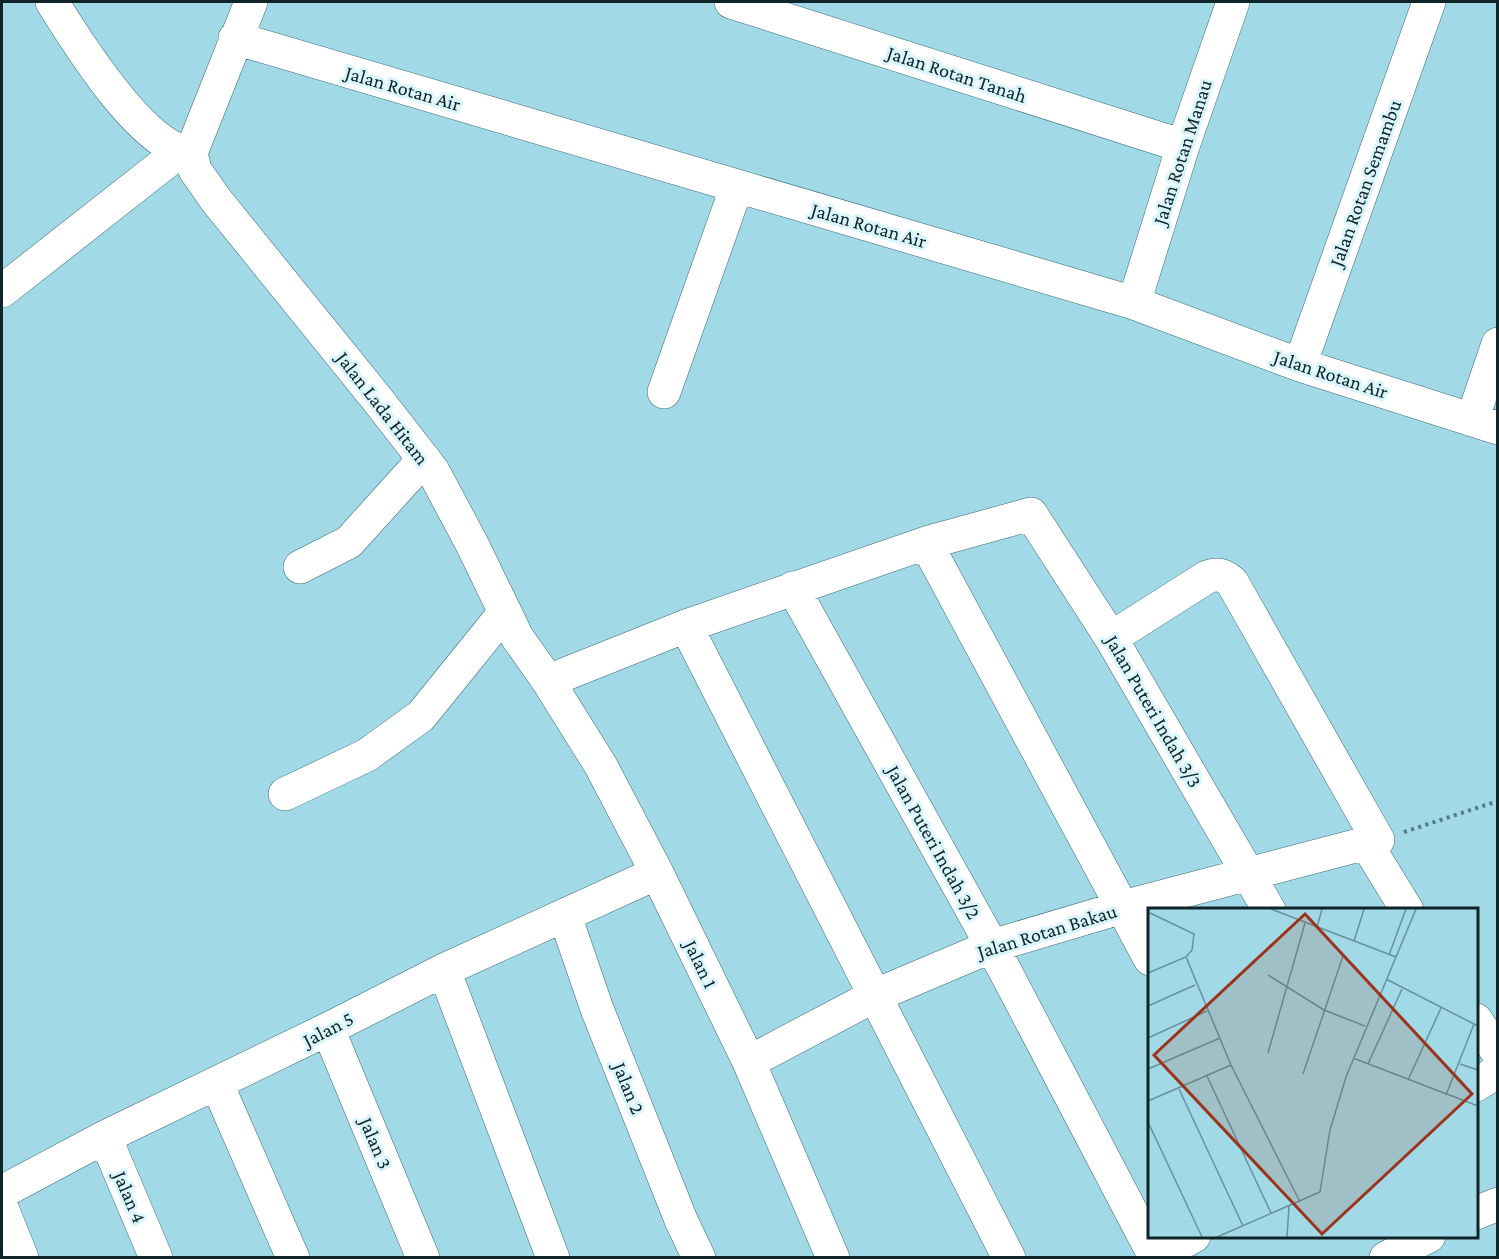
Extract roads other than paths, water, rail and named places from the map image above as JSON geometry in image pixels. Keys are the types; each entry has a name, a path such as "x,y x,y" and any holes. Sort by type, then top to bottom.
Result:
{"street":[{"path":"52,2 92,66 148,132 185,153"},
{"path":"2,291 185,153 251,2"},
{"name":"Jalan Rotan Tanah","path":"731,2 1183,146"},
{"name":"Jalan Rotan Manau","path":"1134,303 1183,146 1233,2"},
{"name":"Jalan Rotan Semambu","path":"1300,365 1429,2"},
{"name":"Jalan Rotan Air","path":"235,38 1134,303 1300,365 1485,424"},
{"name":"Jalan Lada Hitam","path":"185,153 216,200 433,471 472,543 517,637 548,681"},
{"path":"664,392 737,186"},
{"path":"1485,424 1497,344"},
{"path":"300,567 349,542 424,459"},
{"name":"Jalan Puteri Indah 3/3","path":"926,543 1029,513 1034,516 1111,638 1268,908"},
{"path":"548,681 686,626 926,543 1148,957"},
{"path":"1111,638 1207,577 1215,574 1224,576 1232,582 1406,908"},
{"name":"Jalan Puteri Indah 3/2","path":"794,588 992,946 1155,1257"},
{"path":"285,794 367,755 421,716 505,612"},
{"path":"686,626 1009,1257"},
{"name":"Jalan 1","path":"548,681 601,766 657,873 749,1062 832,1257"},
{"name":"Jalan Rotan Bakau","path":"749,1062 874,996 992,946 1372,841"},
{"name":"Jalan 5","path":"2,1192 105,1137 217,1084 444,970 657,873"},
{"name":"Jalan 2","path":"565,916 601,1020 681,1220 699,1257"},
{"path":"444,970 553,1257"},
{"path":"1478,1023 1497,1053"},
{"name":"Jalan 3","path":"328,1029 423,1257"},
{"path":"1478,1084 1497,1071"},
{"path":"217,1084 293,1257"},
{"name":"Jalan 4","path":"105,1137 156,1257"},
{"path":"1478,1213 1497,1204"},
{"path":"2,1208 22,1257"},
{"path":"1155,1257 1190,1238"},
{"path":"1390,1257 1425,1238"}]}
